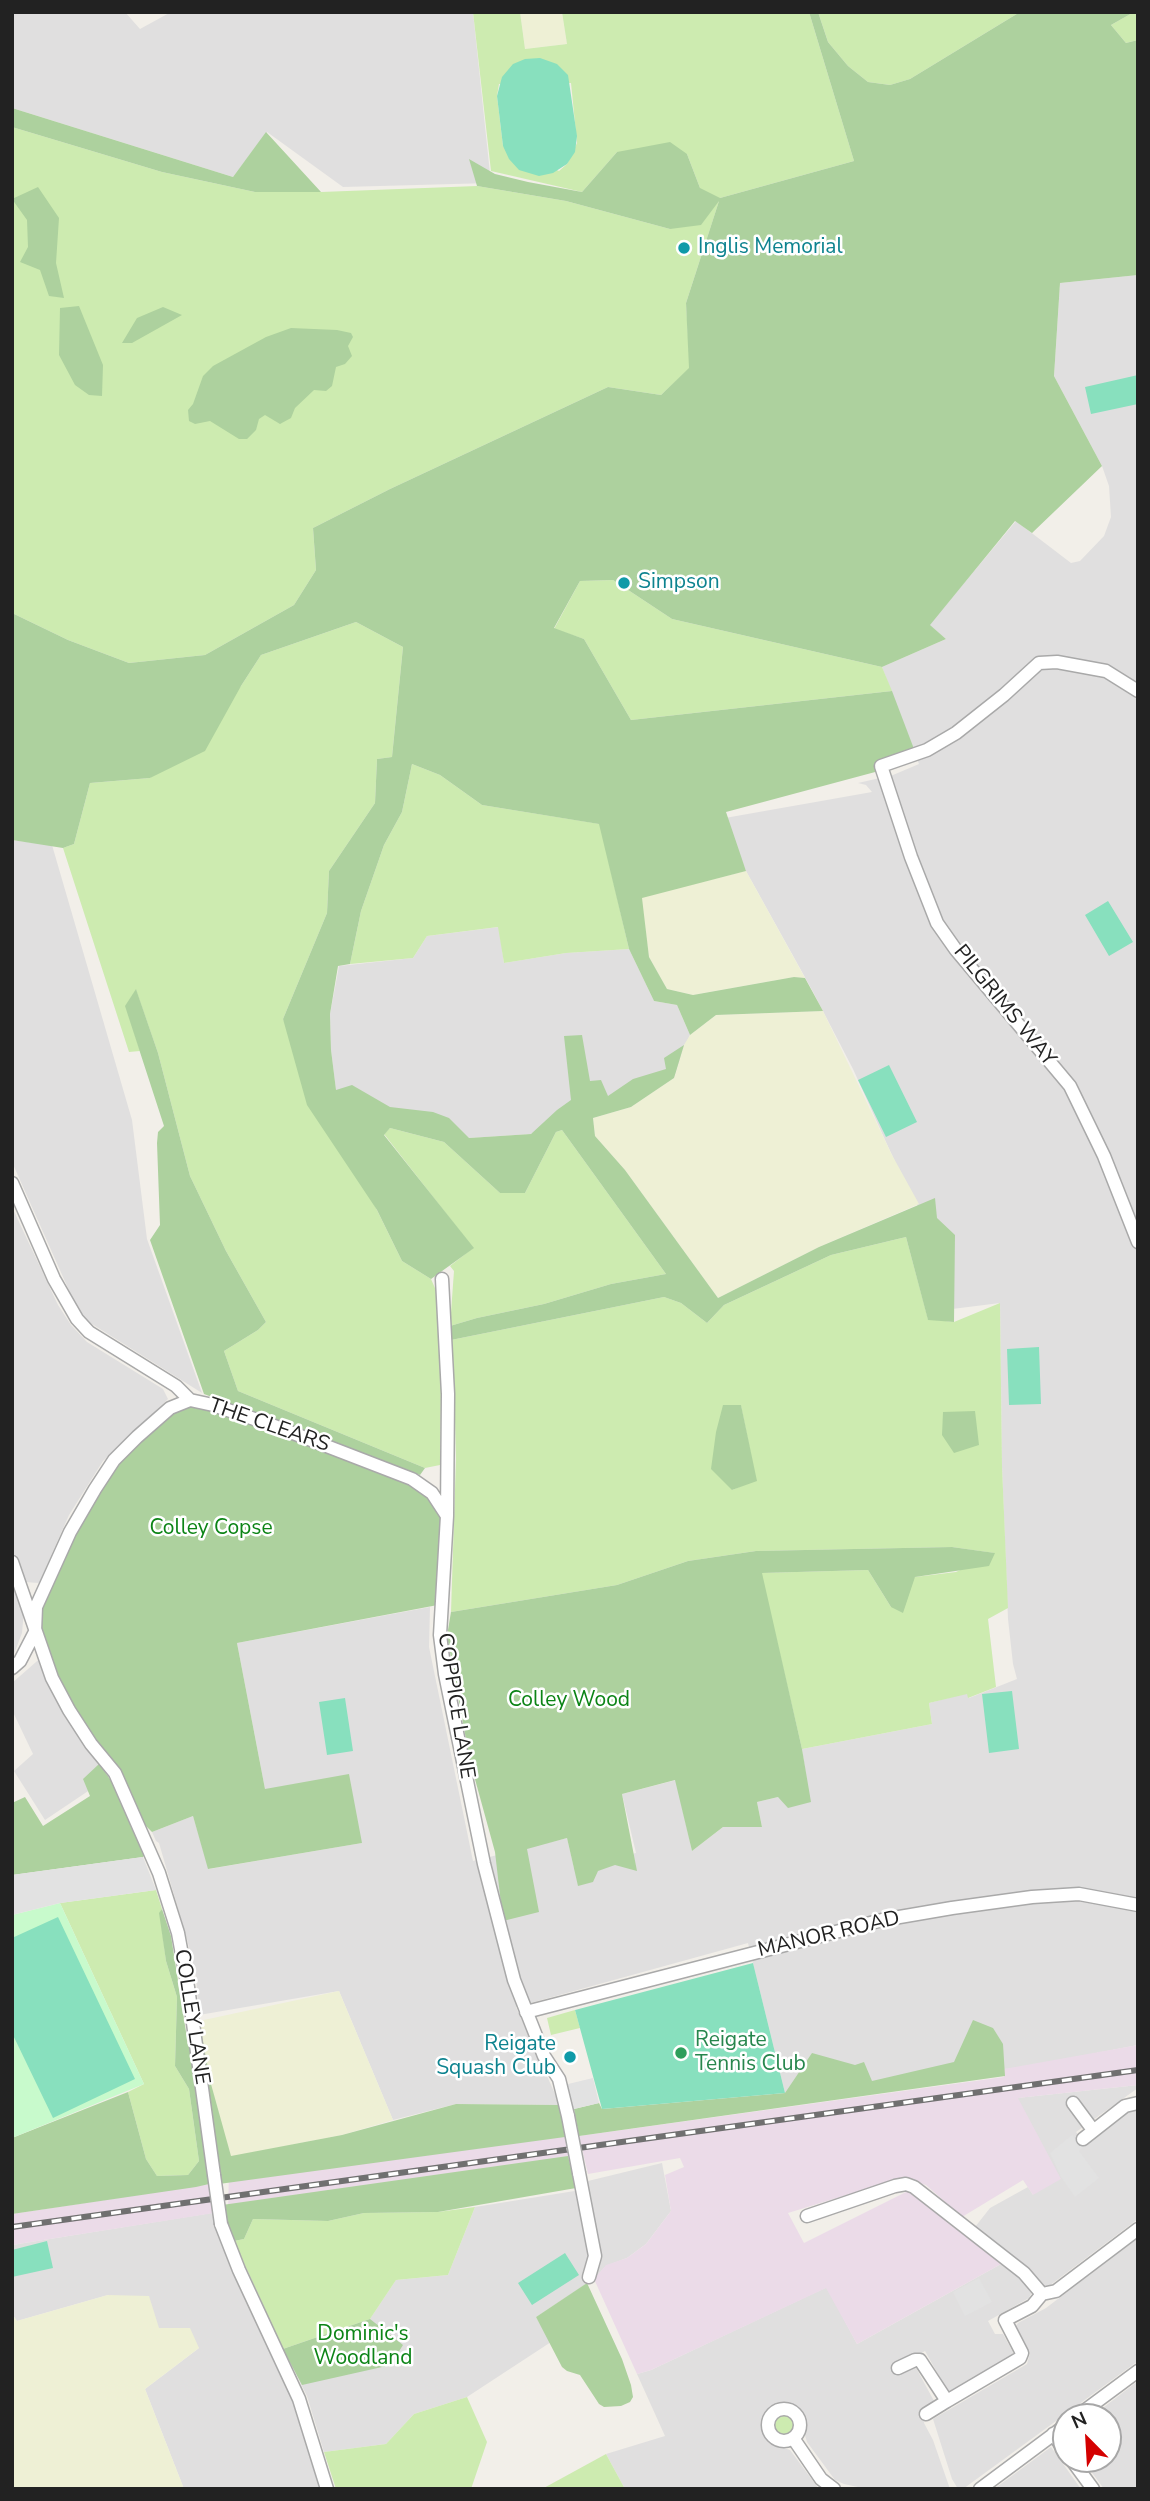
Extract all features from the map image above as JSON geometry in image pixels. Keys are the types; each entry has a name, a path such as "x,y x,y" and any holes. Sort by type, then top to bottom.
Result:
{"street":[{"name":"PILGRIMS WAY","path":"1138,691 1106,671 1057,662 1039,663 956,733 928,750 881,766 911,857 937,923 1069,1086 1104,1156 1138,1242"},
{"path":"12,1183 54,1279 78,1319 89,1332 176,1386 190,1400"},
{"name":"COPPICE LANE","path":"442,1279 448,1394 447,1517 440,1634 445,1674 484,1864 514,1980 544,2056 559,2079 568,2116 595,2256 589,2277"},
{"name":"THE CLEARS","path":"12,1668 20,1661 35,1632 36,1607 70,1532 94,1489 114,1460 136,1437 170,1408 190,1400 272,1425 412,1479 432,1493 447,1517"},
{"name":"COLLEY LANE","path":"12,1562 27,1599 35,1632 52,1678 91,1744 115,1773 159,1873 178,1933 188,1987 221,2224 239,2270 299,2399 327,2489"},
{"name":"MANOR ROAD","path":"526,2012 842,1930 952,1908 1032,1897 1079,1895 1138,1905"},
{"path":"1073,2103 1088,2135 1125,2106 1138,2103"},
{"path":"807,2216 906,2184 923,2192 1024,2273 1042,2294"},
{"path":"926,2414 1020,2358 1022,2353 1005,2320 1032,2306 1042,2294 1056,2291 1138,2229"},
{"path":"898,2368 920,2360 947,2402"},
{"path":"1095,2403 1138,2371"},
{"path":"980,2489 1052,2435"},
{"path":"793,2438 821,2479 834,2489"},
{"path":"1081,2473 1093,2489"}],"shaded area":[{"path":"12,12 125,12 140,29 171,12 473,12 491,183 343,187 267,132 233,177 12,108"},
{"path":"1138,275 1138,2045 1024,2067 785,2093 748,1943 516,2007 560,2105 456,2104 393,2120 339,1991 199,2015 196,1976 188,1943 159,1843 152,1832 193,1816 209,1869 362,1843 265,1789 237,1643 430,1607 429,1647 473,1861 567,1838 574,1868 636,1853 622,1794 676,1780 692,1851 723,1827 762,1827 757,1802 778,1797 810,1802 802,1749 932,1724 929,1703 967,1693 969,1698 1017,1679 1008,1619 1002,1466 1000,1303 944,1310 916,1201 896,1164 853,1069 746,871 725,818 872,792 866,785 858,783 893,775 919,764 882,667 946,639 929,625 1016,521 1071,563 1080,561 1104,536 1111,517 1109,486 1102,466 1054,376 1060,283"},
{"path":"12,840 52,845 132,1120 147,1239 202,1393 84,1319 12,1162"},
{"path":"499,927 504,963 566,953 629,949 654,1001 677,1005 690,1035 674,1078 531,1134 469,1138 336,1090 330,1014 339,966 413,958 427,936"},
{"path":"12,1207 58,1305 71,1325 87,1342 163,1389 168,1399 103,1461 69,1515 39,1583 24,1582 12,1551"},
{"path":"12,1581 24,1610 22,1633 12,1659"},
{"path":"44,1655 115,1773 45,1820 14,1771 33,1754 12,1710 12,1683"},
{"path":"143,1857 156,1890 60,1903 12,1915 12,1875"},
{"path":"1138,2045 1138,2085 1018,2098 1061,2179 1033,2195 1023,2180 962,2217 926,2185 906,2179 788,2213 804,2243 908,2191 1001,2264 857,2344 826,2288 651,2370 637,2374 594,2279 606,2265 627,2258 646,2244 671,2211 665,2175 684,2167 680,2158 588,2174 579,2136 1004,2077 1004,2069"},
{"path":"593,2078 599,2103 574,2109 564,2085"},
{"path":"1138,2085 1138,2088 1076,2132 1086,2144 1131,2110 1138,2110 1138,2219 1049,2286 1044,2286 1028,2268 975,2227 990,2208 1028,2187 1033,2195 1017,2098"},
{"path":"560,2108 576,2188 228,2213 229,2172"},
{"path":"1072,2135 1083,2147 1079,2151 1099,2178 1075,2197 1061,2177 1050,2153"},
{"path":"662,2163 671,2211 646,2244 627,2258 606,2266 594,2279 536,2317 551,2342 467,2397 414,2414 386,2444 324,2452 307,2396 283,2349 370,2319 396,2280 448,2275 475,2207 587,2189 588,2181"},
{"path":"209,2184 214,2213 12,2245 12,2214"},
{"path":"218,2212 282,2367 325,2489 184,2489 145,2389 199,2348 159,2328 108,2295 17,2321 12,2314 12,2245"},
{"path":"1138,2238 1138,2361 1081,2403 1052,2403 1052,2424 963,2489 958,2489 952,2479 933,2419 1027,2364 1030,2353 1015,2327 1046,2308"},
{"path":"1001,2264 1024,2279 1032,2292 1029,2298 988,2321 995,2334 1003,2334 1013,2352 1012,2357 948,2392 925,2351 896,2368 914,2364 934,2401 926,2412 924,2423 933,2440 950,2489 867,2489 835,2480 807,2442 804,2432 806,2420 803,2414 798,2407 786,2403 777,2404 765,2413 762,2421 764,2436 774,2445 790,2450 819,2489 625,2489 606,2454 665,2436 637,2374 651,2370 827,2287 857,2344"},
{"path":"979,2278 992,2302 965,2316 953,2292"},
{"path":"1138,2381 1138,2489 1104,2489 1092,2473 1122,2473 1122,2403 1109,2403"},
{"path":"1051,2447 1052,2473 1070,2473 1081,2489 994,2489"}],"green space":[{"path":"473,12 520,12 525,49 567,44 562,12 809,12 854,161 720,198 686,303 690,368 661,395 608,387 313,528 316,570 294,605 205,655 129,663 68,640 12,613 12,127 162,172 255,192 477,186 566,201 670,229 700,188 687,154 617,152 582,192 491,171","holes":["571,83 577,143 567,164 559,171 503,146 497,96 499,84"]},
{"path":"520,12 562,12 567,44 525,49"},
{"path":"809,12 818,12 828,42 848,66 868,82 890,85 910,79 1020,12 1134,12 1111,25 1126,43 1138,40 1138,275 1060,283 1054,376 1102,466 1032,533 1015,521 930,625 946,639 882,667 672,619 613,580 580,581 554,628 584,639 631,720 892,691 914,749 905,764 726,812 746,871 642,898 649,957 667,989 693,995 794,977 805,978 823,1011 716,1015 690,1035 677,1005 654,1001 629,949 599,824 482,805 440,775 412,764 402,812 384,845 361,911 350,964 338,966 330,1014 331,1050 336,1090 352,1085 390,1107 433,1112 449,1118 469,1138 531,1134 571,1100 564,1036 582,1035 590,1081 601,1080 608,1096 633,1079 666,1069 664,1058 684,1045 674,1078 631,1107 593,1118 595,1136 625,1170 718,1298 819,1247 935,1198 937,1218 955,1235 954,1322 928,1320 906,1237 831,1255 724,1305 707,1323 681,1303 664,1297 451,1340 450,1326 544,1304 611,1284 666,1274 562,1130 556,1132 525,1193 500,1193 444,1142 390,1128 384,1135 474,1248 431,1279 402,1261 377,1210 307,1105 283,1019 327,913 329,871 375,803 377,759 392,757 403,647 356,622 261,655 205,751 150,778 90,783 74,844 63,848 12,840 12,613 68,640 129,663 205,655 294,605 316,570 313,528 608,387 661,395 689,368 686,303 719,201 701,225 670,229 566,201 477,186 469,159 495,174 582,192 617,152 670,142 687,154 700,188 720,198 854,161"},
{"path":"818,12 1020,12 910,79 890,85 868,82 848,66 828,42"},
{"path":"1138,12 1138,40 1126,43 1111,25"},
{"path":"540,58 557,64 568,75 577,136 575,152 567,164 553,173 539,176 519,170 509,159 503,146 497,96 502,77 513,64 525,59"},
{"path":"12,108 233,177 266,132 321,192 255,192 162,172 12,127"},
{"path":"38,187 59,218 56,263 64,298 49,296 40,270 20,262 28,247 27,220 12,199"},
{"path":"79,306 103,365 102,396 89,395 75,385 59,355 60,308"},
{"path":"163,307 182,315 132,343 122,343 137,318"},
{"path":"291,328 351,333 353,337 348,346 352,356 345,364 336,367 332,386 326,391 314,390 295,408 291,418 280,424 265,415 259,419 256,430 247,439 239,439 210,421 195,424 189,421 188,410 193,404 203,376 213,366 266,337"},
{"path":"1138,375 1138,404 1091,414 1085,387"},
{"path":"613,580 672,619 882,667 892,691 631,720 584,639 554,629 580,581"},
{"path":"356,622 403,647 392,757 377,759 375,803 329,871 327,913 283,1019 402,1261 431,1279 438,1295 440,1465 425,1468 238,1391 224,1351 266,1322 226,1251 190,1176 158,1053 136,990 126,1006 140,1051 129,1052 63,848 74,844 90,783 150,778 241,686 261,655"},
{"path":"412,764 440,775 482,805 600,824 629,949 566,953 504,963 498,927 427,936 413,958 350,964 361,911 384,845 402,812"},
{"path":"746,871 805,978 794,977 693,995 667,989 649,957 641,897"},
{"path":"1108,901 1133,942 1109,956 1085,915"},
{"path":"136,989 158,1053 190,1176 226,1251 266,1322 224,1351 238,1391 425,1468 420,1475 204,1394 150,1240 160,1225 157,1143 158,1132 164,1126 125,1006"},
{"path":"823,1011 892,1155 919,1204 819,1247 718,1298 625,1170 595,1136 593,1118 631,1107 674,1078 684,1045 690,1035 716,1015"},
{"path":"889,1065 917,1122 886,1137 858,1080"},
{"path":"390,1128 444,1142 500,1193 525,1193 556,1132 562,1130 666,1274 611,1284 544,1304 450,1326 454,1271 450,1266 473,1248 384,1134"},
{"path":"906,1237 928,1319 954,1322 1000,1303 1002,1466 1008,1608 988,1619 996,1687 968,1698 967,1694 929,1703 932,1724 802,1749 761,1573 868,1570 891,1607 915,1577 956,1572 994,1553 952,1547 756,1551 688,1561 617,1585 451,1612 456,1459 451,1340 664,1297 681,1303 707,1323 724,1305 831,1255","holes":["741,1406 756,1480 732,1490"]},
{"path":"1039,1347 1041,1404 1009,1405 1007,1349"},
{"name":"Colley Copse","path":"190,1400 412,1479 447,1516 443,1604 237,1643 265,1789 349,1774 362,1843 208,1869 193,1816 152,1832 135,1815 91,1744 35,1632 36,1607 114,1460"},
{"path":"723,1405 741,1405 757,1481 732,1490 711,1469"},
{"path":"975,1411 979,1445 954,1453 942,1435 943,1412"},
{"name":"Colley Wood","path":"952,1547 995,1553 989,1566 915,1577 903,1613 891,1607 868,1570 762,1573 802,1749 811,1802 788,1808 778,1797 757,1802 762,1827 723,1827 692,1851 675,1780 622,1794 637,1871 615,1865 598,1871 593,1882 578,1886 567,1838 527,1849 539,1912 503,1921 495,1852 470,1761 447,1636 451,1612 617,1585 688,1561 756,1551"},
{"path":"1012,1691 1019,1749 989,1753 982,1694"},
{"path":"345,1698 353,1751 327,1755 319,1702"},
{"path":"99,1764 115,1786 147,1852 143,1857 12,1875 12,1803 25,1797 43,1826 90,1796 83,1779"},
{"path":"156,1890 162,1909 160,1913 166,1961 177,1997 175,2066 189,2089 199,2161 188,2175 157,2176 146,2159 128,2092 144,2084 60,1903"},
{"path":"60,1903 144,2084 12,2138 12,1915"},
{"path":"162,1909 171,1936 186,2032 201,2031 211,2084 231,2156 342,2135 456,2104 560,2105 565,2137 219,2184 217,2169 207,2171 209,2184 196,2187 12,2214 12,2138 128,2092 146,2159 157,2176 188,2175 199,2161 189,2089 175,2066 177,1997 166,1961 159,1913"},
{"path":"58,1917 135,2079 53,2118 12,2033 12,1938"},
{"name":"Reigate Tennis Club","path":"753,1963 785,2093 602,2109 575,2010"},
{"path":"339,1991 393,2120 342,2135 230,2157 211,2084 199,2021"},
{"path":"575,2010 580,2028 551,2035 547,2018"},
{"path":"973,2020 993,2028 1003,2044 1005,2076 579,2136 574,2109 599,2103 602,2109 785,2093 812,2053 855,2065 864,2062 872,2081 954,2062"},
{"path":"568,2156 576,2188 438,2212 364,2213 328,2221 253,2219 244,2239 234,2241 224,2223 222,2205"},
{"path":"475,2207 448,2275 396,2280 370,2319 283,2349 234,2241 244,2239 253,2219 328,2221 364,2213 438,2212"},
{"path":"47,2241 53,2268 12,2277 12,2250"},
{"path":"565,2253 579,2275 532,2305 518,2283"},
{"path":"587,2283 631,2385 633,2397 630,2402 621,2406 604,2407 599,2404 580,2375 562,2367 536,2317"},
{"path":"108,2295 149,2296 159,2328 190,2328 199,2348 145,2389 184,2489 12,2489 12,2314 17,2321"},
{"name":"Dominic's Woodland","path":"370,2319 403,2345 398,2353 390,2356 391,2365 302,2385 283,2349"},
{"path":"467,2397 487,2442 471,2489 336,2489 324,2452 386,2444 414,2414"},
{"path":"784,2414 792,2417 795,2425 792,2433 784,2436 776,2433 773,2425 776,2417"},
{"path":"606,2454 625,2489 542,2489"}],"railway":[{"path":"12,2227 1138,2070"}],"place":[{"name":"Inglis Memorial","path":"684,248"},
{"name":"Simpson","path":"624,583"},
{"name":"Reigate Tennis Club","path":"681,2053"},
{"name":"Reigate Squash Club","path":"570,2057"}]}
